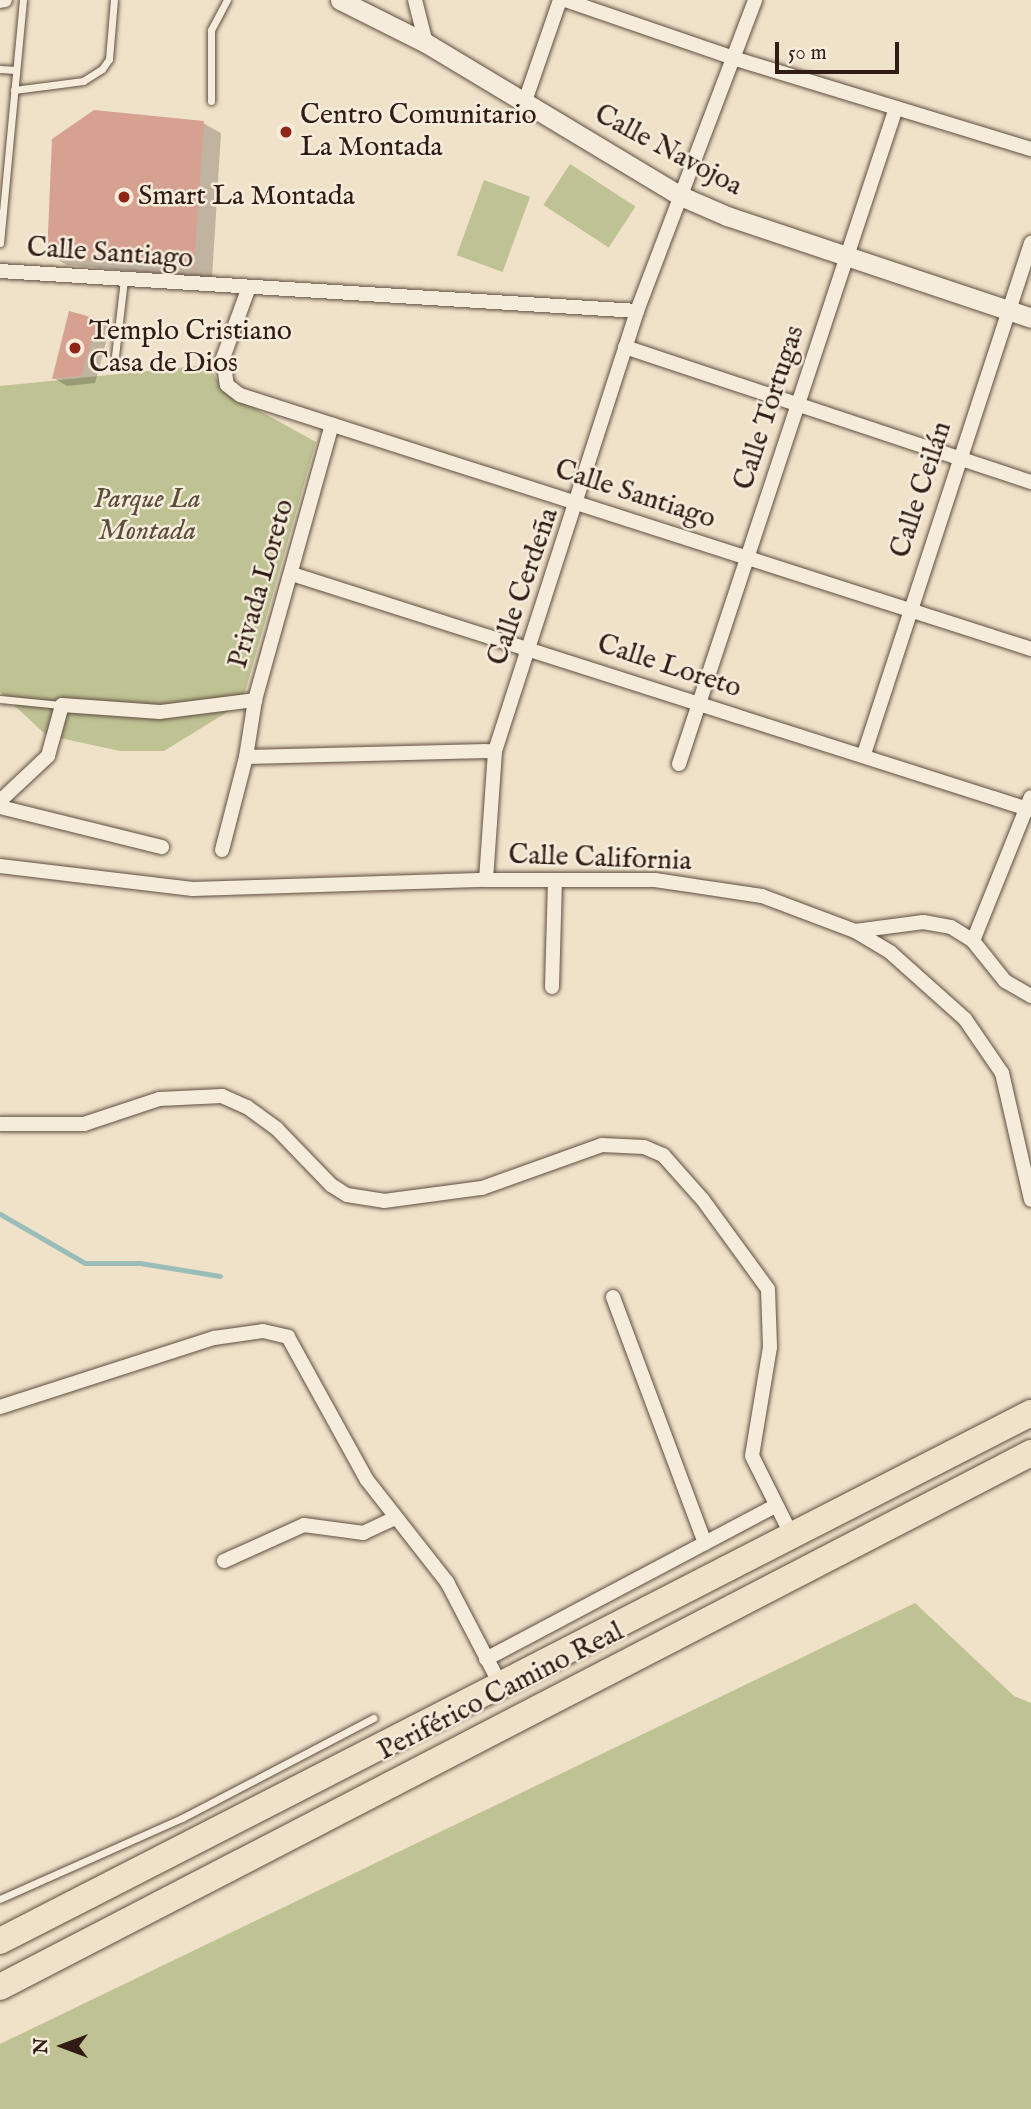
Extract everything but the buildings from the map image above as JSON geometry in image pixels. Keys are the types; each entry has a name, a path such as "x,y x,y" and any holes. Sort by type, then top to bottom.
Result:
{"highway":[{"name":"Periférico Camino Real","path":"0,1941 499,1682 588,1640 1031,1413"},
{"name":"Periférico Camino Real","path":"0,1987 1031,1453"}],"main road":[{"name":"Calle Navojoa","path":"340,0 426,43 681,196 844,257 1031,318"}],"street":[{"path":"0,1 5,0"},
{"path":"415,0 426,43"},
{"path":"524,104 560,0"},
{"path":"565,0 733,58 1031,149"},
{"name":"Calle Cerdeña","path":"486,880 495,751 579,502 637,312 755,0"},
{"name":"Calle Tortugas","path":"679,764 844,257 896,108"},
{"name":"Calle Ceilán","path":"864,754 909,608 1031,243"},
{"name":"Calle Santiago","path":"0,271 637,312"},
{"name":"Calle Santiago","path":"249,287 223,358 227,385 240,395 1031,649"},
{"path":"625,347 1031,482"},
{"name":"Privada Loreto","path":"222,850 246,757 255,700 332,425"},
{"name":"Calle Loreto","path":"292,574 1030,805"},
{"path":"0,801 48,756 62,705 160,712 255,700"},
{"path":"246,757 495,751"},
{"path":"973,941 1030,805"},
{"path":"0,807 162,847"},
{"name":"Calle California","path":"0,866 193,889 486,880 656,880 762,896 855,931 926,981 965,1019 993,1056 1012,1101 1031,1200"},
{"path":"552,987 555,882"},
{"path":"855,931 923,922 951,927 973,941 991,968 1031,996"},
{"path":"1,1124 84,1124 159,1099 222,1096 247,1107 277,1129 331,1185 347,1195 384,1201 482,1188 602,1145 644,1147 663,1155 703,1200 768,1289 770,1347 751,1456 792,1536"},
{"path":"613,1297 705,1543"},
{"path":"0,1407 214,1338 247,1331 279,1333 295,1345 327,1413 395,1518 447,1582 499,1682"},
{"path":"486,1658 579,1612 775,1506"},
{"path":"224,1561 304,1525 363,1533 395,1518"},
{"path":"579,1612 588,1640"}],"lane":[{"path":"0,243 23,0"},
{"path":"14,90 67,85 93,77 102,69 109,59 114,0"},
{"path":"211,101 211,30 227,0"},
{"path":"0,69 16,70"},
{"path":"115,356 124,279"},
{"path":"0,699 62,705"},
{"path":"0,1899 182,1818 373,1718"}],"green space":[{"path":"570,164 635,206 609,248 543,205"},
{"path":"484,180 530,197 503,272 457,255"},
{"name":"Parque La Montada","path":"208,365 224,391 316,442 242,703 164,751 120,751 46,735 0,692 0,386"},
{"path":"915,1603 1014,1696 1031,1703 1031,2109 0,2109 0,2044"}],"waterway":[{"path":"0,1214 85,1263 140,1263 220,1276"}],"place":[{"name":"Centro Comunitario La Montada","path":"286,132"},
{"name":"Smart La Montada","path":"124,197"},
{"name":"Templo Cristiano Casa de Dios","path":"75,348"}]}
